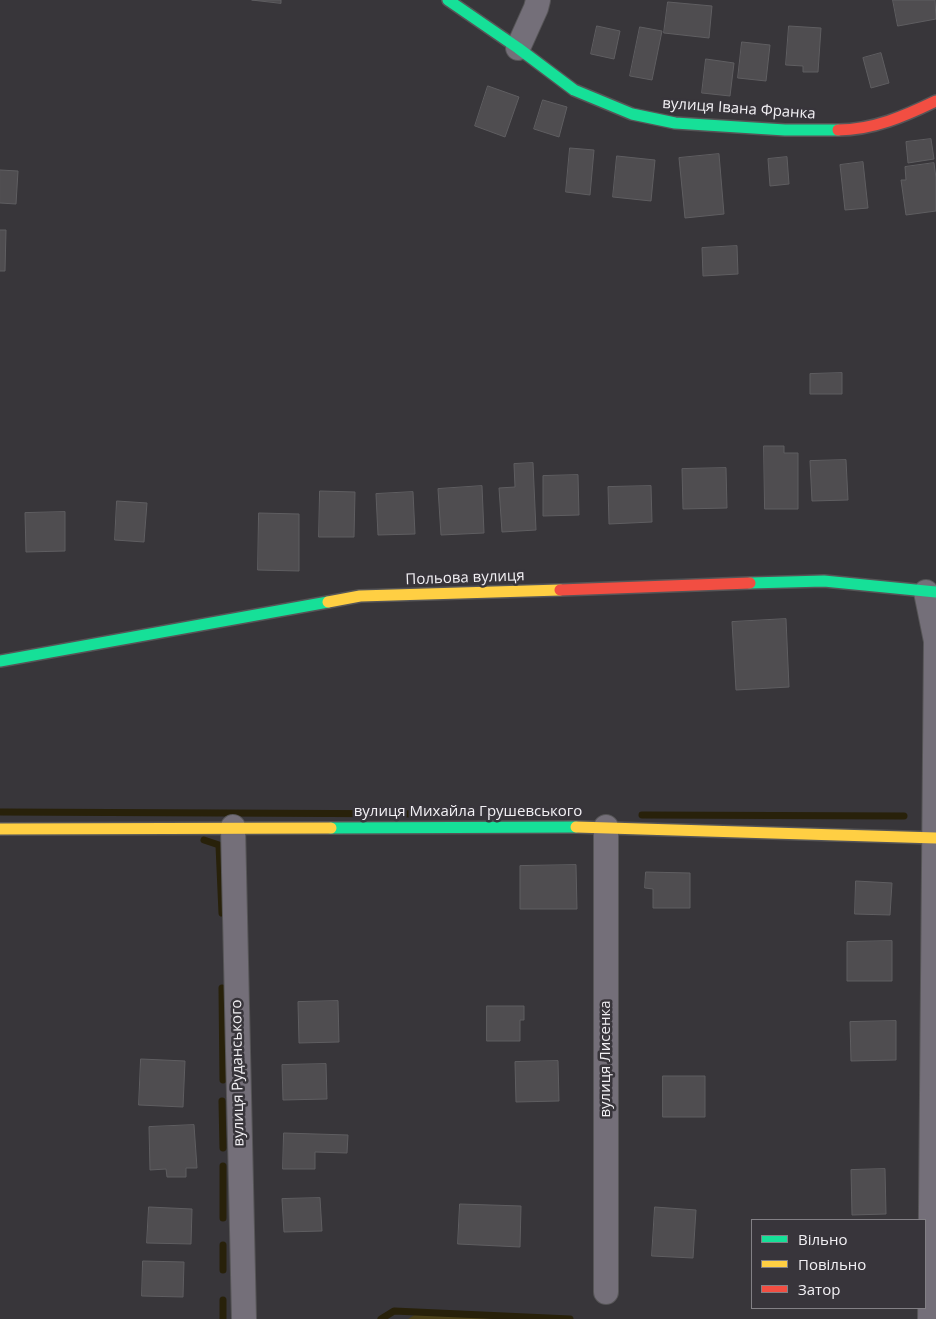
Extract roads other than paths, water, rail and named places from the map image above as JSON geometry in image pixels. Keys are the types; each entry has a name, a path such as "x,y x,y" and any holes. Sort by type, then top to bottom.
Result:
{"street":[{"name":"вулиця Івана Франка","path":"448,0 518,48 574,90 632,114 675,123 786,130 846,130 882,124 936,101"},
{"path":"518,48 538,0"},
{"name":"Польова вулиця","path":"0,661 360,596 824,581 931,592"},
{"path":"930,1319 934,1142 936,641 931,592"},
{"name":"вулиця Руданського","path":"233,827 244,1319"},
{"name":"вулиця Михайла Грушевського","path":"0,829 606,827 935,838"},
{"name":"вулиця Лисенка","path":"606,827 606,1292"}],"waterway":[{"path":"0,812 439,814"},
{"path":"642,815 904,816"},
{"path":"204,840 219,845 222,913"},
{"path":"222,988 223,1080"},
{"path":"222,1101 223,1148"},
{"path":"223,1166 223,1218"},
{"path":"223,1245 223,1270"},
{"path":"223,1300 223,1319"},
{"path":"381,1319 394,1311 570,1319"}]}
